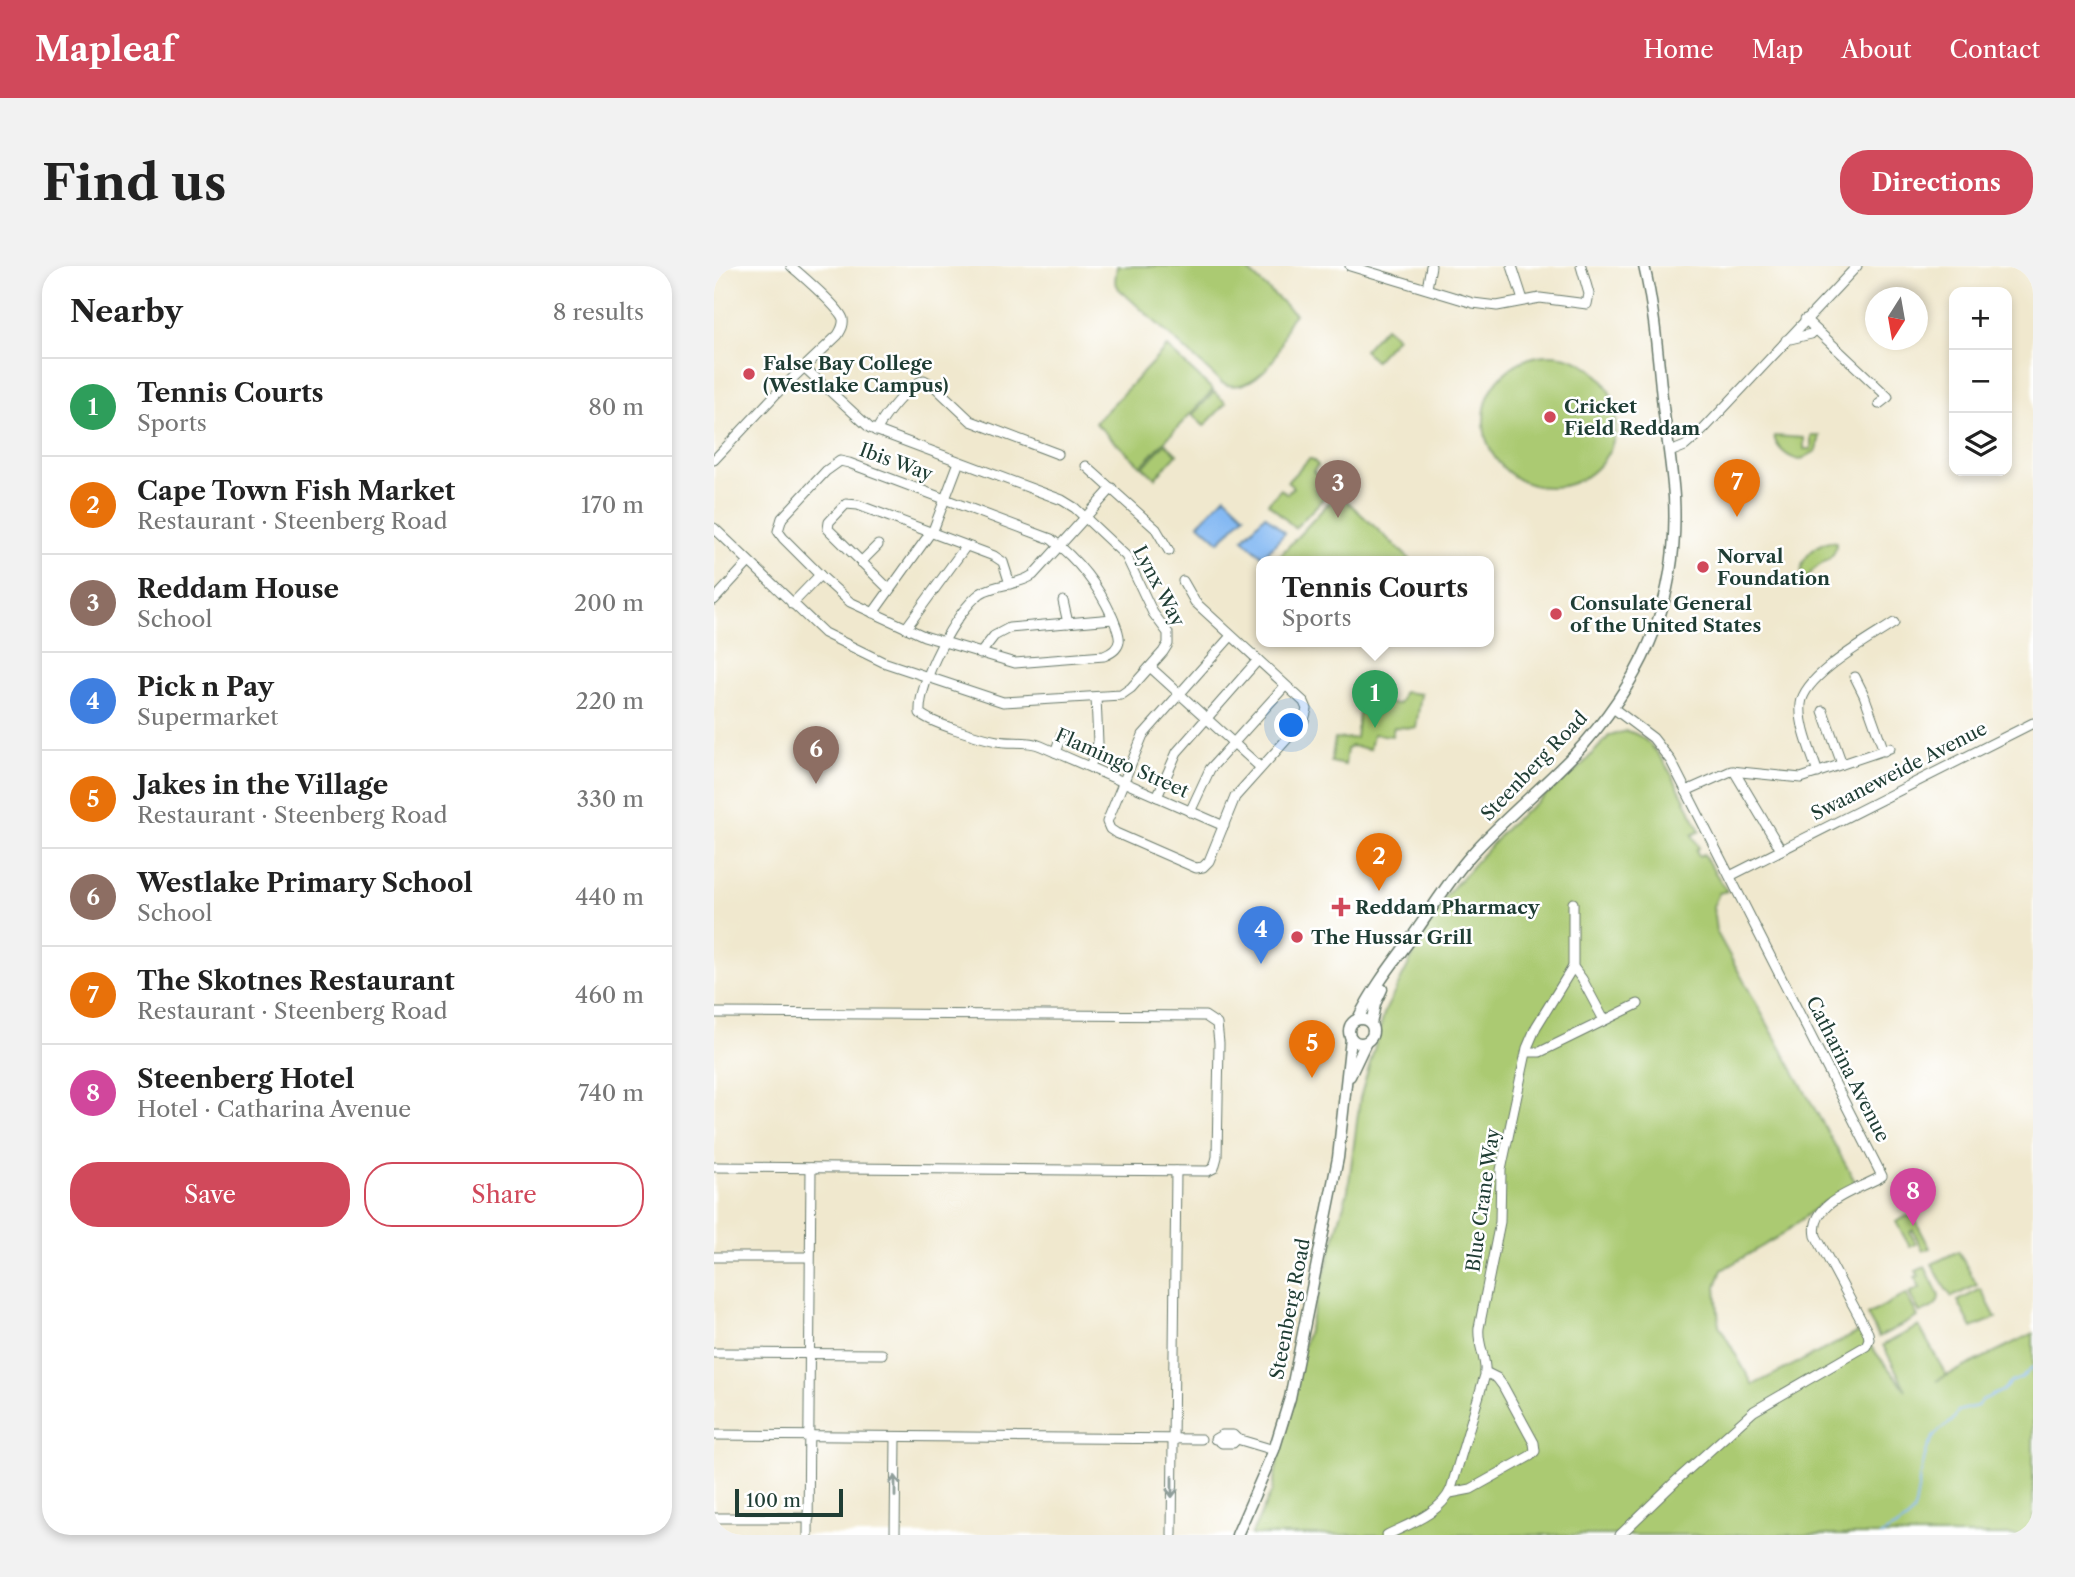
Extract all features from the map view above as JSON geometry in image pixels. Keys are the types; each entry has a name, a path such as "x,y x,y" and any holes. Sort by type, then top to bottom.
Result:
{"main road":[{"name":"Steenberg Road","path":"1357,1019 1363,1006 1436,900 1473,854 1583,744 1613,708 1641,662 1656,629 1667,595 1674,528 1670,452 1644,266"},
{"name":"Steenberg Road","path":"1371,1024 1378,997 1407,944"},
{"path":"1357,1019 1365,1019 1371,1024 1373,1034 1366,1042 1360,1043 1351,1038 1349,1027 1357,1019"},
{"name":"Steenberg Road","path":"1237,1535 1273,1450 1290,1398 1338,1158 1351,1038"},
{"name":"Steenberg Road","path":"1348,1082 1366,1042"}],"street":[{"path":"716,453 838,335 843,324 837,310 790,266"},
{"path":"1350,266 1485,305 1549,298 1589,303 1581,266"},
{"path":"1427,288 1432,266"},
{"path":"1512,266 1523,300"},
{"path":"1670,452 1685,446 1702,431 1804,319 1857,266"},
{"path":"1804,319 1888,397 1879,404"},
{"path":"1785,341 1811,334 1815,330"},
{"name":"Lynx Way","path":"714,528 748,563 830,637 883,662 1003,702 1116,696 1126,692 1167,648 1168,633 1153,613 1125,556 1075,508 1062,500 876,431 805,368"},
{"path":"876,431 887,412 916,384 924,380 933,385 971,421 1058,454"},
{"name":"Ibis Way","path":"835,463 849,463 1047,536 1060,546 1096,585 1120,640 1114,651 1104,656 1015,663 943,642 850,602 778,531 782,518 835,463"},
{"path":"873,613 931,533 959,463"},
{"path":"1086,466 1156,529 1169,551"},
{"path":"929,679 943,642 975,598 988,590 1033,575 1112,488"},
{"path":"890,589 828,529 829,522 846,504 858,505 1000,559 1010,584"},
{"path":"861,562 878,545"},
{"path":"906,628 966,546"},
{"path":"714,600 748,563"},
{"path":"792,604 820,575"},
{"path":"1183,581 1195,602 1304,702 1307,709 1304,720 1235,797 1209,861 1203,867 1196,868 1110,829 1108,818 1143,735 1231,636"},
{"path":"1063,601 1068,623"},
{"path":"981,654 994,636 1003,630 1113,619"},
{"path":"1818,773 1801,712 1803,693 1822,674 1894,623"},
{"path":"1157,797 1174,757 1258,660"},
{"path":"1150,667 1260,768"},
{"path":"1686,791 1734,771 1801,778 1887,750 1855,677"},
{"name":"Flamingo Street","path":"929,679 919,709 925,718 998,741 1027,742 1055,752 1224,826"},
{"path":"1190,812 1206,776 1285,686"},
{"path":"1090,767 1098,743 1096,698"},
{"name":"Catharina Avenue","path":"1613,708 1645,730 1671,761 1882,1176 1825,1207 1815,1226 1816,1236 1868,1333 1869,1341 1864,1349 1754,1411 1620,1535"},
{"path":"1823,710 1842,764"},
{"name":"Swaaneweide Avenue","path":"1730,876 2033,723"},
{"path":"1055,752 1062,734"},
{"path":"1734,771 1781,850"},
{"path":"1573,903 1573,967 1604,1020"},
{"name":"Blue Crane Way","path":"1450,1493 1485,1372 1479,1328 1500,1222 1501,1170 1527,1052 1536,1027 1573,967"},
{"path":"1527,1052 1540,1052 1638,1004"},
{"path":"714,1013 1210,1018 1217,1024 1219,1031 1216,1162 1214,1168 1208,1171 714,1167"},
{"path":"808,1535 811,1168"},
{"path":"1171,1535 1176,1171"},
{"path":"714,1257 809,1258"},
{"path":"714,1353 882,1354"},
{"path":"1387,1535 1439,1506 1450,1493 1471,1489 1530,1457 1535,1451 1534,1443 1503,1386 1497,1378 1485,1372"},
{"path":"714,1435 1201,1439"},
{"path":"895,1437 895,1535"},
{"path":"1216,1439 1222,1443 1233,1443 1235,1437 1273,1450"},
{"path":"714,1518 809,1518"}],"green space":[{"path":"1117,266 1243,266 1295,314 1270,364 1256,378 1230,386 1222,383 1119,289 1115,281"},
{"path":"1385,327 1397,337 1375,361 1364,350"},
{"path":"1167,347 1213,390 1141,466 1095,423"},
{"name":"Cricket Field Reddam","path":"1550,355 1575,360 1597,374 1611,396 1616,421 1611,446 1597,468 1575,482 1550,487 1525,482 1503,468 1489,446 1484,421 1489,396 1503,374 1525,360"},
{"path":"1214,392 1226,403 1204,426 1192,415"},
{"path":"1774,436 1804,438 1804,449 1811,449 1811,436 1820,436 1816,451 1800,460 1783,452"},
{"path":"1165,443 1177,454 1155,478 1143,467"},
{"path":"1309,459 1318,465 1313,471 1322,480 1315,489 1324,498 1295,528 1268,503 1281,489 1287,494 1293,487 1287,482"},
{"path":"1338,493 1406,556 1280,556"},
{"path":"1830,541 1836,542 1833,555 1813,570 1806,581 1802,569 1807,556 1818,546"},
{"path":"1403,692 1421,694 1416,728 1394,727 1392,736 1373,734 1370,749 1351,746 1347,749 1345,765 1331,762 1335,739 1356,738 1359,712 1373,715 1378,713 1379,703 1398,704"},
{"path":"1626,731 1638,735 1650,744 1679,788 1700,831 1692,835 1699,848 1696,850 1699,856 1703,854 1727,891 1719,893 1713,907 1716,931 1857,1185 1821,1204 1783,1234 1722,1270 1716,1286 1719,1325 1753,1385 1859,1332 1906,1390 1883,1345 1919,1326 1946,1375 1936,1381 2033,1333 2033,1535 1251,1535 1272,1491 1292,1387 1348,1190 1360,1098 1385,1011 1440,902 1510,824 1581,766 1609,736"},
{"path":"1907,1216 1914,1218 1930,1248 1923,1251 1913,1230 1910,1232 1916,1244 1910,1247 1896,1222"},
{"path":"1958,1251 1977,1285 1952,1297 1932,1264"},
{"path":"1925,1267 1939,1299 1930,1309 1920,1313 1909,1293 1920,1288 1915,1277 1919,1276 1916,1271"},
{"path":"1981,1289 1996,1318 1972,1328 1958,1301"},
{"path":"1906,1294 1918,1317 1879,1337 1867,1315"}],"water":[{"path":"1225,496 1245,515 1219,542 1199,524"},
{"path":"1265,515 1285,533 1264,556 1243,539"}],"waterway":[{"path":"1921,1474 1929,1443 1938,1431 1953,1420 1958,1411 1977,1406 1982,1400 2021,1378 2033,1367"},
{"path":"1881,1535 1912,1514 1920,1477"}],"place":[{"name":"False Bay College (Westlake Campus)","path":"749,374"},
{"name":"Cricket Field Reddam","path":"1550,417"},
{"name":"The Skotnes Restaurant","path":"1737,517"},
{"name":"Reddam House","path":"1338,518"},
{"name":"Norval Foundation","path":"1703,567"},
{"name":"Consulate General of the United States","path":"1556,614"},
{"name":"Tennis Courts","path":"1375,728"},
{"name":"Westlake Primary School","path":"816,784"},
{"name":"Cape Town Fish Market","path":"1379,891"},
{"name":"Reddam Pharmacy","path":"1341,907"},
{"name":"The Hussar Grill","path":"1297,937"},
{"name":"Pick n Pay","path":"1261,964"},
{"name":"Jakes in the Village","path":"1312,1078"},
{"name":"Steenberg Hotel","path":"1913,1226"}]}
